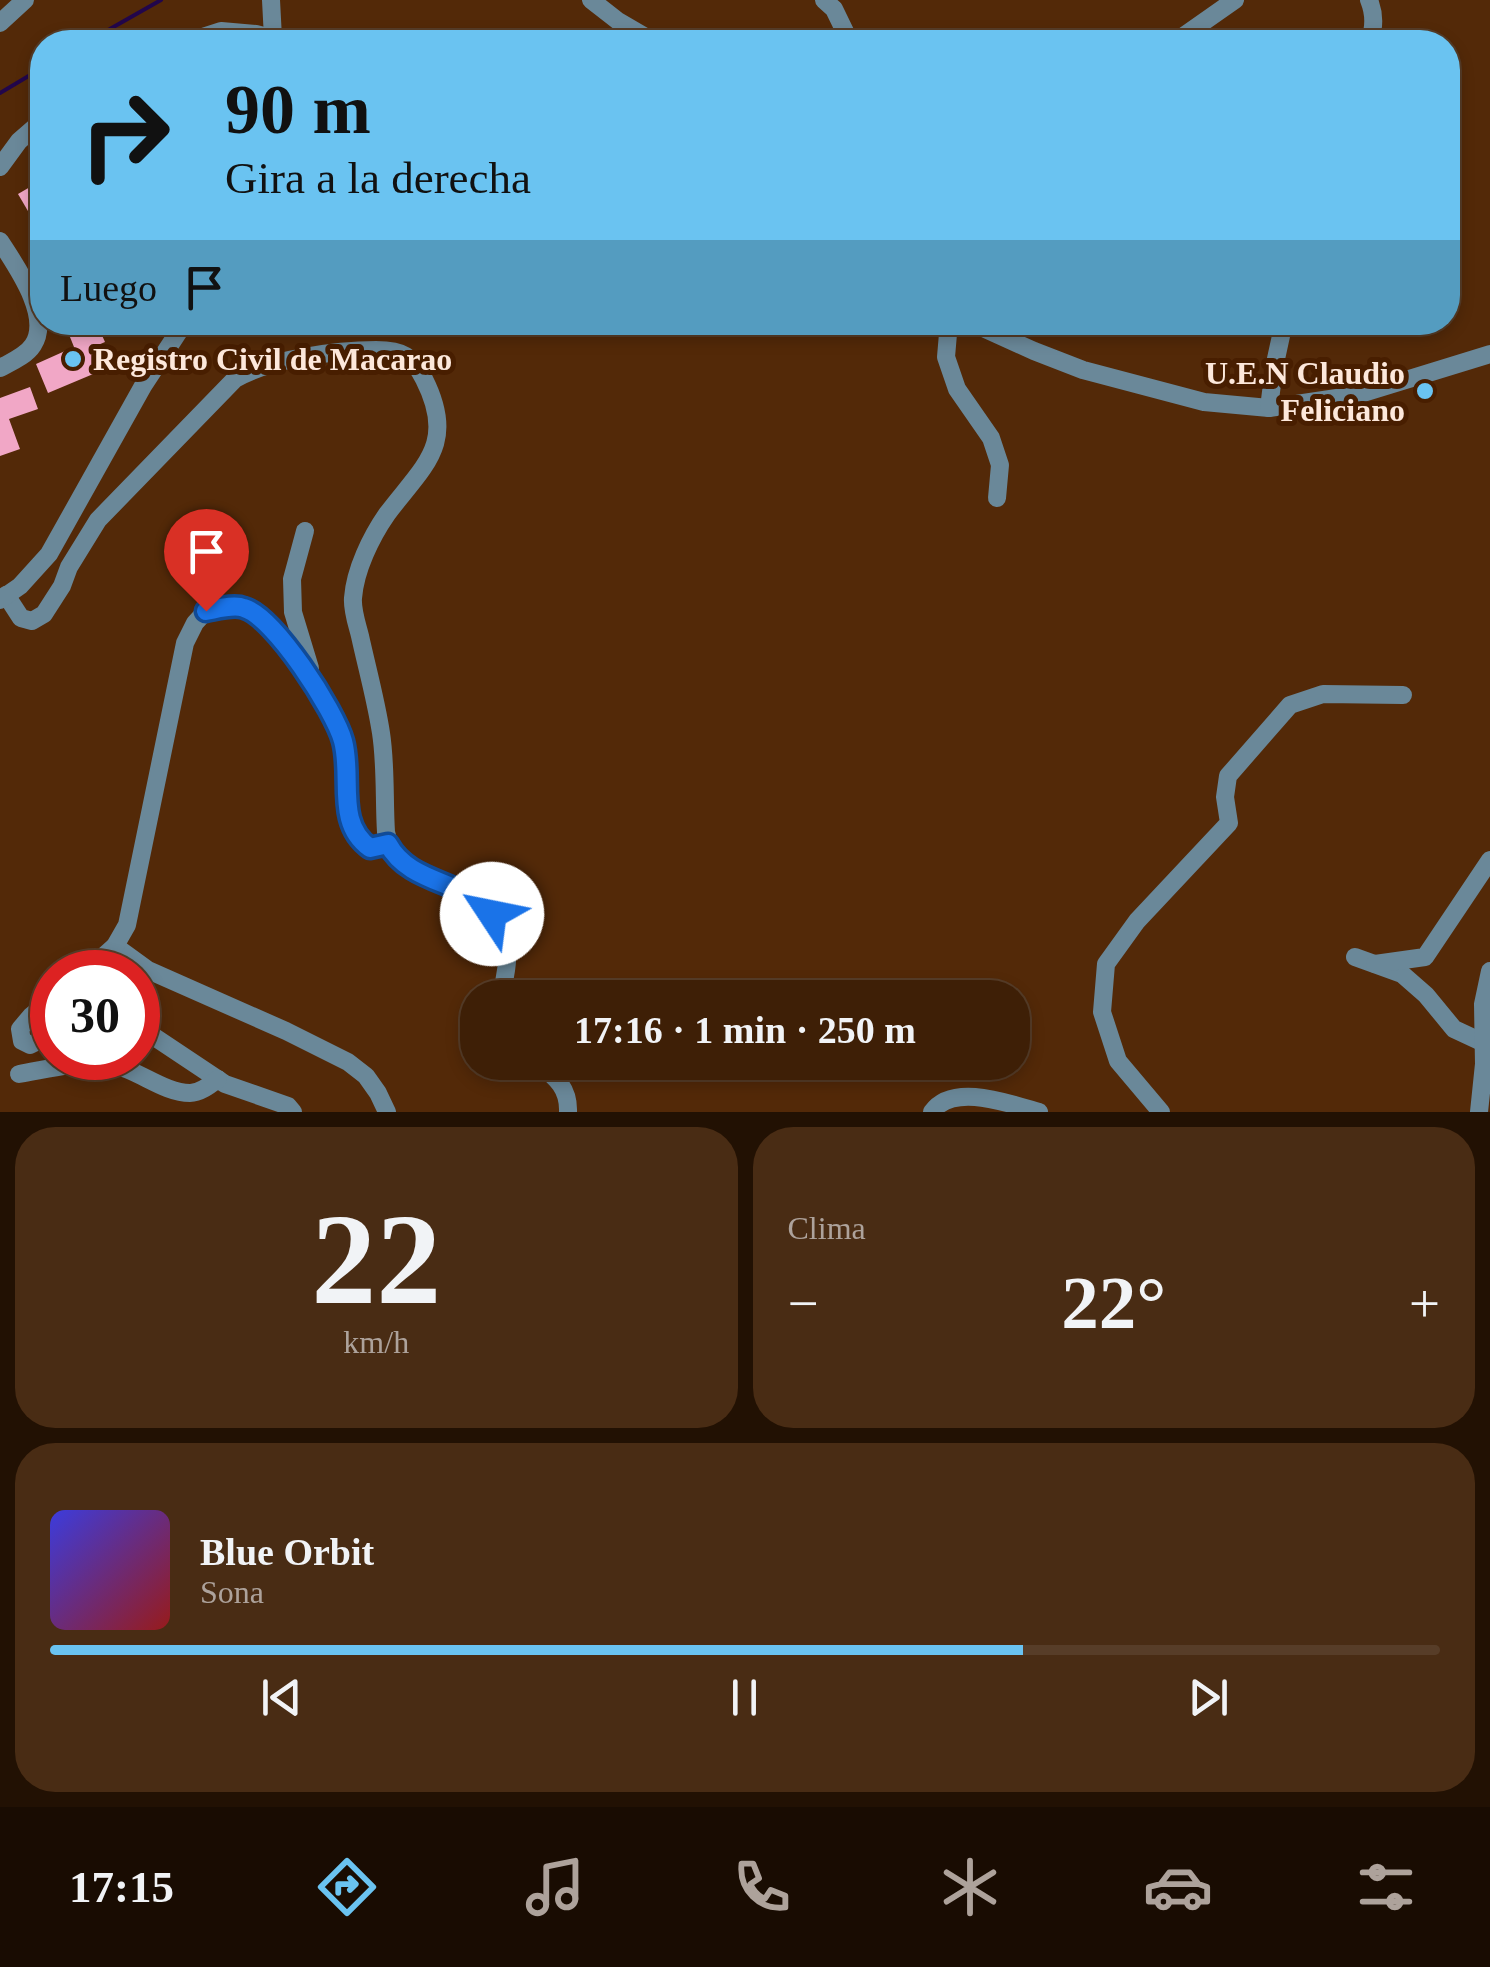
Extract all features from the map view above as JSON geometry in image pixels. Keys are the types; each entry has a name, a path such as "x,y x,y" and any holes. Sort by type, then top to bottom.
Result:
{"street":[{"path":"0,23 26,0"},
{"path":"271,0 278,30"},
{"path":"591,0 633,30"},
{"path":"824,0 834,9 844,30"},
{"path":"1192,30 1235,0"},
{"path":"1373,3 1373,30"},
{"path":"0,167 30,131"},
{"path":"0,242 30,292"},
{"path":"0,368 24,355 38,335"},
{"path":"176,335 142,386 49,554 20,586 3,598 20,618 38,620 62,586 98,520 235,379 254,368 302,358 372,350 394,350 407,356 422,374 432,396 438,416 436,440 432,455 374,536 352,601 381,733 388,844 398,860 477,898 492,914 508,954 503,980"},
{"path":"948,335 946,356 957,388 990,438 1000,465 997,498"},
{"path":"999,335 1083,370 1204,402 1269,408 1357,395 1490,354"},
{"path":"1269,408 1281,335"},
{"path":"305,531 292,579 293,612 316,688"},
{"path":"111,950 127,924 184,643 206,611 244,607 263,620 289,648 334,716 344,744 348,818 359,840 370,848 388,844"},
{"path":"1161,1112 1118,1060 1102,1012 1106,964 1137,920 1229,823 1225,798 1228,776 1290,705 1324,694 1403,695"},
{"path":"1375,964 1425,957 1490,860"},
{"path":"116,946 148,970 348,1062 366,1076 386,1112"},
{"path":"1355,958 1402,974 1426,995 1454,1029 1484,1042"},
{"path":"1479,1112 1484,1064 1483,1004 1490,971"},
{"path":"30,1017 20,1029 22,1041 30,1045"},
{"path":"160,1041 225,1084 288,1106 294,1112"},
{"path":"19,1074 102,1063 122,1066 190,1093 218,1079"},
{"path":"557,1080 568,1097 568,1112"},
{"path":"932,1112 938,1104 964,1096 1040,1112"}],"building":[{"path":"30,187 30,214 18,194"},
{"name":"Registro Civil de Macarao","path":"69,335 102,335 105,342 98,345 103,356 93,361 98,372 48,393 36,364 74,347"},
{"path":"30,387 38,409 9,419 20,449 0,456 0,398"}],"waterway":[{"path":"108,30 161,0"},
{"path":"0,93 30,75"}],"place":[{"name":"Registro Civil de Macarao","path":"73,359"},
{"name":"U.E.N Claudio Feliciano","path":"1425,391"}],"route":[{"path":"206,611 244,607 263,620 289,648 316,688 334,716 344,744 348,818 359,840 370,848 388,844 398,860 477,898 492,914"}]}
